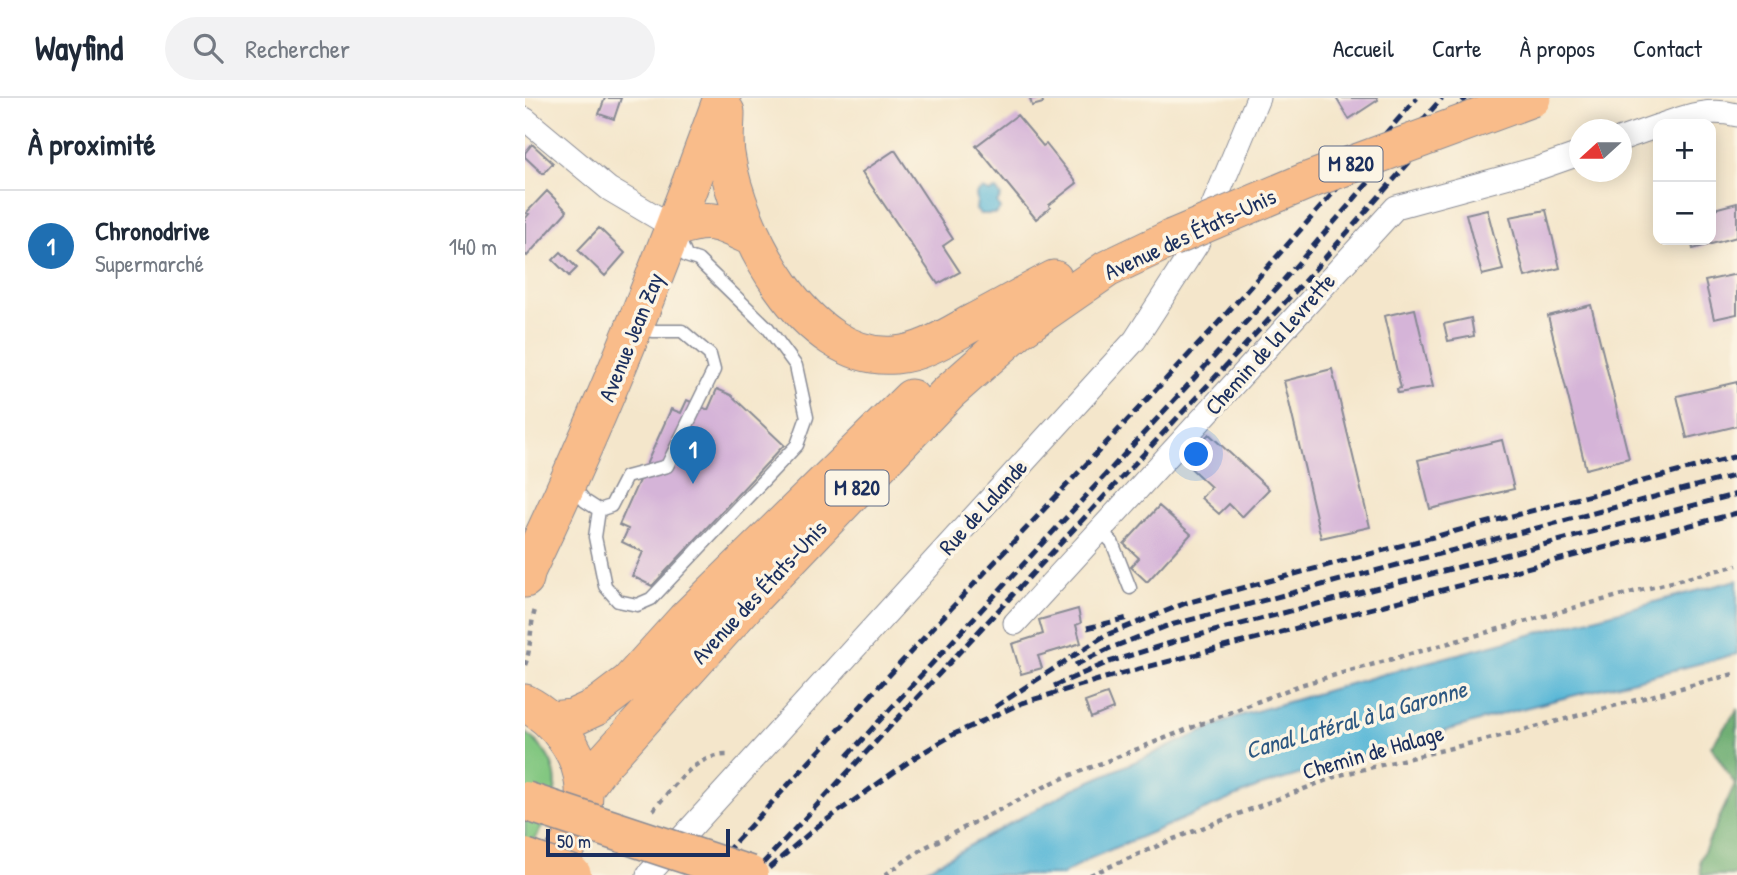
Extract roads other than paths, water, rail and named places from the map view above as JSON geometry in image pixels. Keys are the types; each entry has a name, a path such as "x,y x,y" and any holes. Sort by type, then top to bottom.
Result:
{"highway":[{"path":"525,801 749,875"},
{"path":"525,858 572,875"}],"main road":[{"name":"Avenue Jean Zay","path":"525,572 570,482 636,327 724,98"},
{"path":"724,98 725,153 751,237 778,281 810,319 829,335 872,355 897,355 935,343 1054,279"},
{"name":"Avenue des États-Unis","path":"584,789 599,768 753,597 948,393 1019,330 1172,227 1413,115 1461,98"},
{"name":"Avenue des États-Unis","path":"532,706 572,718 596,707 629,681 684,620 949,361 1054,279 1098,251 1307,181 1532,98"},
{"path":"675,228 700,220 728,226 751,237"},
{"path":"532,706 564,737 578,761 584,789 580,814 569,842 546,875"}],"street":[{"name":"Rue de Lalande","path":"647,875 1135,340 1197,244 1258,98"},
{"path":"1679,119 1721,111 1737,115"},
{"path":"525,118 609,189 675,228"},
{"path":"1632,135 1653,128"},
{"name":"Chemin de la Levrette","path":"1015,623 1396,206 1569,158"}],"lane":[{"path":"599,510 595,537 605,586 618,601 637,605 651,599 797,444 807,417 796,366 768,328 698,260 686,256 675,228"},
{"path":"599,510 611,506 626,477 667,466 714,370 710,355 682,331 653,331 636,327"},
{"path":"570,482 585,501 599,510"},
{"path":"1100,530 1112,542 1130,588"}],"water":[{"path":"982,189 989,192 996,190 1001,196 997,203 1000,209 996,214 980,214 976,210 976,194"},
{"name":"Canal Latéral à la Garonne","path":"1737,580 1737,654 1509,712 1258,787 1091,858 1062,875 916,875 1073,789 1236,717 1394,671"}],"railway":[{"path":"705,875 1211,331 1417,98"},
{"path":"847,756 1268,298 1442,98"},
{"path":"752,875 1300,286 1466,98"},
{"path":"995,707 1104,636 1186,603 1737,456"},
{"path":"1075,665 1167,626 1737,475"},
{"path":"1054,686 1109,662 1180,640 1737,494"},
{"path":"769,868 818,826 914,758 954,734 1022,703 1105,678 1737,513"},
{"path":"1087,628 1128,618"}],"place":[{"name":"Chronodrive","path":"693,484"}]}
